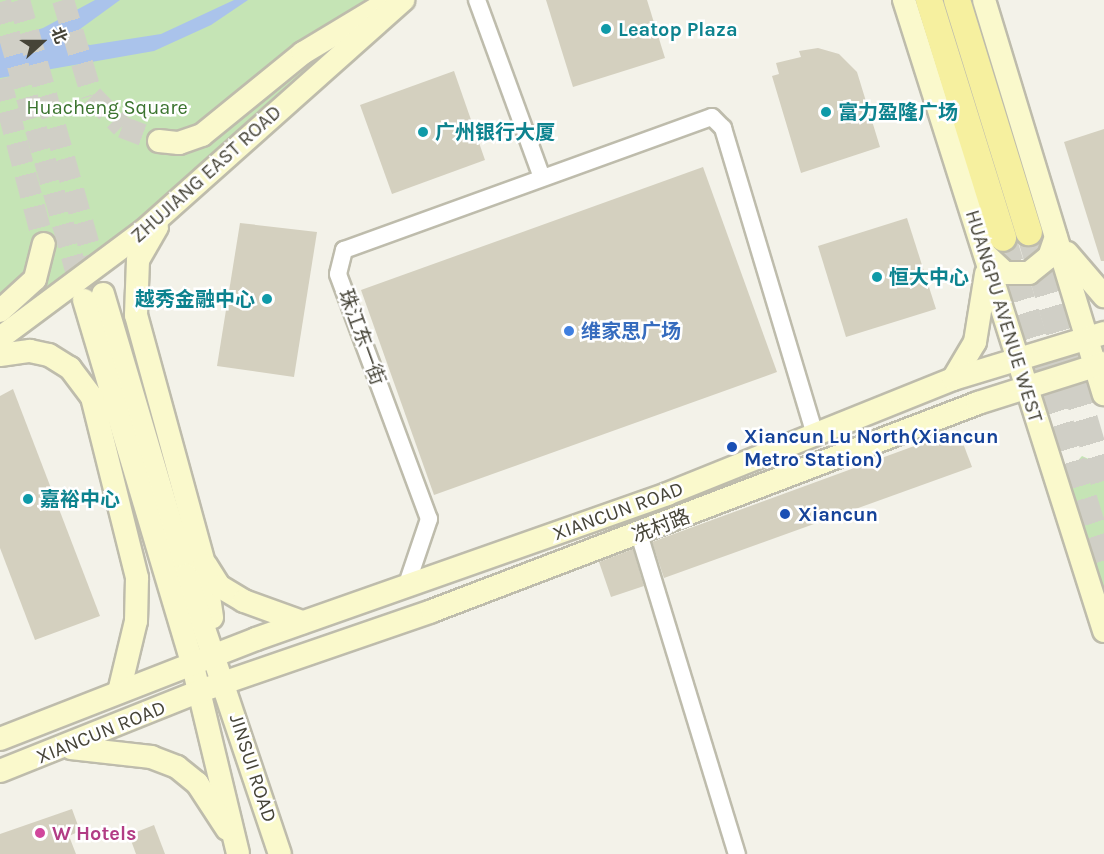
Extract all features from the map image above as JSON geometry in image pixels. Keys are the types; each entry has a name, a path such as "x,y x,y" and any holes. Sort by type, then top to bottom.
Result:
{"main road":[{"path":"159,141 179,143 202,135 303,53 393,0"},
{"name":"ZHUJIANG EAST ROAD","path":"0,338 75,286 172,206 403,0"},
{"name":"HUANGPU AVENUE WEST","path":"904,0 994,246 1018,360 1104,632"},
{"path":"929,0 994,246 1005,273 1029,273 1049,257 1056,237"},
{"path":"957,0 1029,232"},
{"path":"984,0 1056,237 1095,335 1104,394"},
{"path":"172,206 138,260 134,294 204,563 215,655"},
{"path":"1056,237 1104,296"},
{"path":"0,311 35,279 44,244"},
{"path":"952,378 975,342 983,313 994,246"},
{"name":"JINSUI ROAD","path":"236,847 200,691 93,297 225,683 280,854"},
{"name":"XIANCUN ROAD","path":"0,739 302,622 667,494 814,431 952,378 1095,335"},
{"path":"0,355 30,351 49,355 70,368 92,397 137,578 136,621 119,692"},
{"name":"冼村路","path":"200,691 639,534 1026,387 1100,365"},
{"path":"204,563 219,586 252,605 302,622"},
{"name":"XIANCUN ROAD","path":"0,771 66,748 200,691"},
{"path":"66,748 151,757 177,767 197,783 236,847"}],"street":[{"path":"477,0 542,178 712,117 723,128 814,431"},
{"name":"珠江东一街","path":"406,587 429,519 338,274 344,250 542,178"},
{"path":"639,534 736,854"}],"green space":[{"name":"Huacheng Square","path":"0,0 378,0 295,84 132,227 0,321"},
{"path":"1082,456 1104,466 1104,598 1065,475"}],"water":[{"path":"95,0 120,0 76,32 80,43 90,45 161,34 234,0 248,0 211,25 154,51 0,78 0,42 43,28"}],"building":[{"name":"Leatop Plaza","path":"546,0 647,0 665,58 573,87"},
{"name":"富力盈隆广场","path":"818,48 839,54 857,72 880,147 801,173 772,76 779,74 776,63 801,57 799,51"},
{"name":"广州银行大厦","path":"454,71 485,160 392,194 360,105"},
{"path":"1104,129 1104,261 1101,261 1064,142"},
{"name":"维家思广场","path":"703,167 777,372 434,495 361,290"},
{"name":"恒大中心","path":"907,218 936,309 846,337 818,246"},
{"name":"越秀金融中心","path":"240,223 317,232 294,377 217,366"},
{"name":"嘉裕中心","path":"13,389 100,616 35,640 0,548 0,396"},
{"name":"Xiancun","path":"958,430 972,467 664,578 652,542"},
{"path":"633,549 644,586 611,597 599,562"},
{"name":"W Hotels","path":"72,809 80,831 69,836 76,854 0,854 0,834"},
{"path":"154,825 165,854 136,854 129,835"}],"tunnel":[{"path":"19,0 103,294"},
{"path":"63,0 92,96 122,127 159,141"},
{"path":"0,2 83,295"},
{"path":"0,79 44,244"},
{"path":"1029,232 1104,483"},
{"path":"1003,238 1104,563"}],"place":[{"name":"Leatop Plaza","path":"606,29"},
{"name":"富力盈隆广场","path":"826,112"},
{"name":"广州银行大厦","path":"423,132"},
{"name":"恒大中心","path":"877,277"},
{"name":"越秀金融中心","path":"267,299"},
{"name":"维家思广场","path":"569,331"},
{"name":"Xiancun Lu North(Xiancun Metro Station)","path":"732,447"},
{"name":"嘉裕中心","path":"28,499"},
{"name":"Xiancun","path":"785,514"},
{"name":"W Hotels","path":"40,833"}]}
